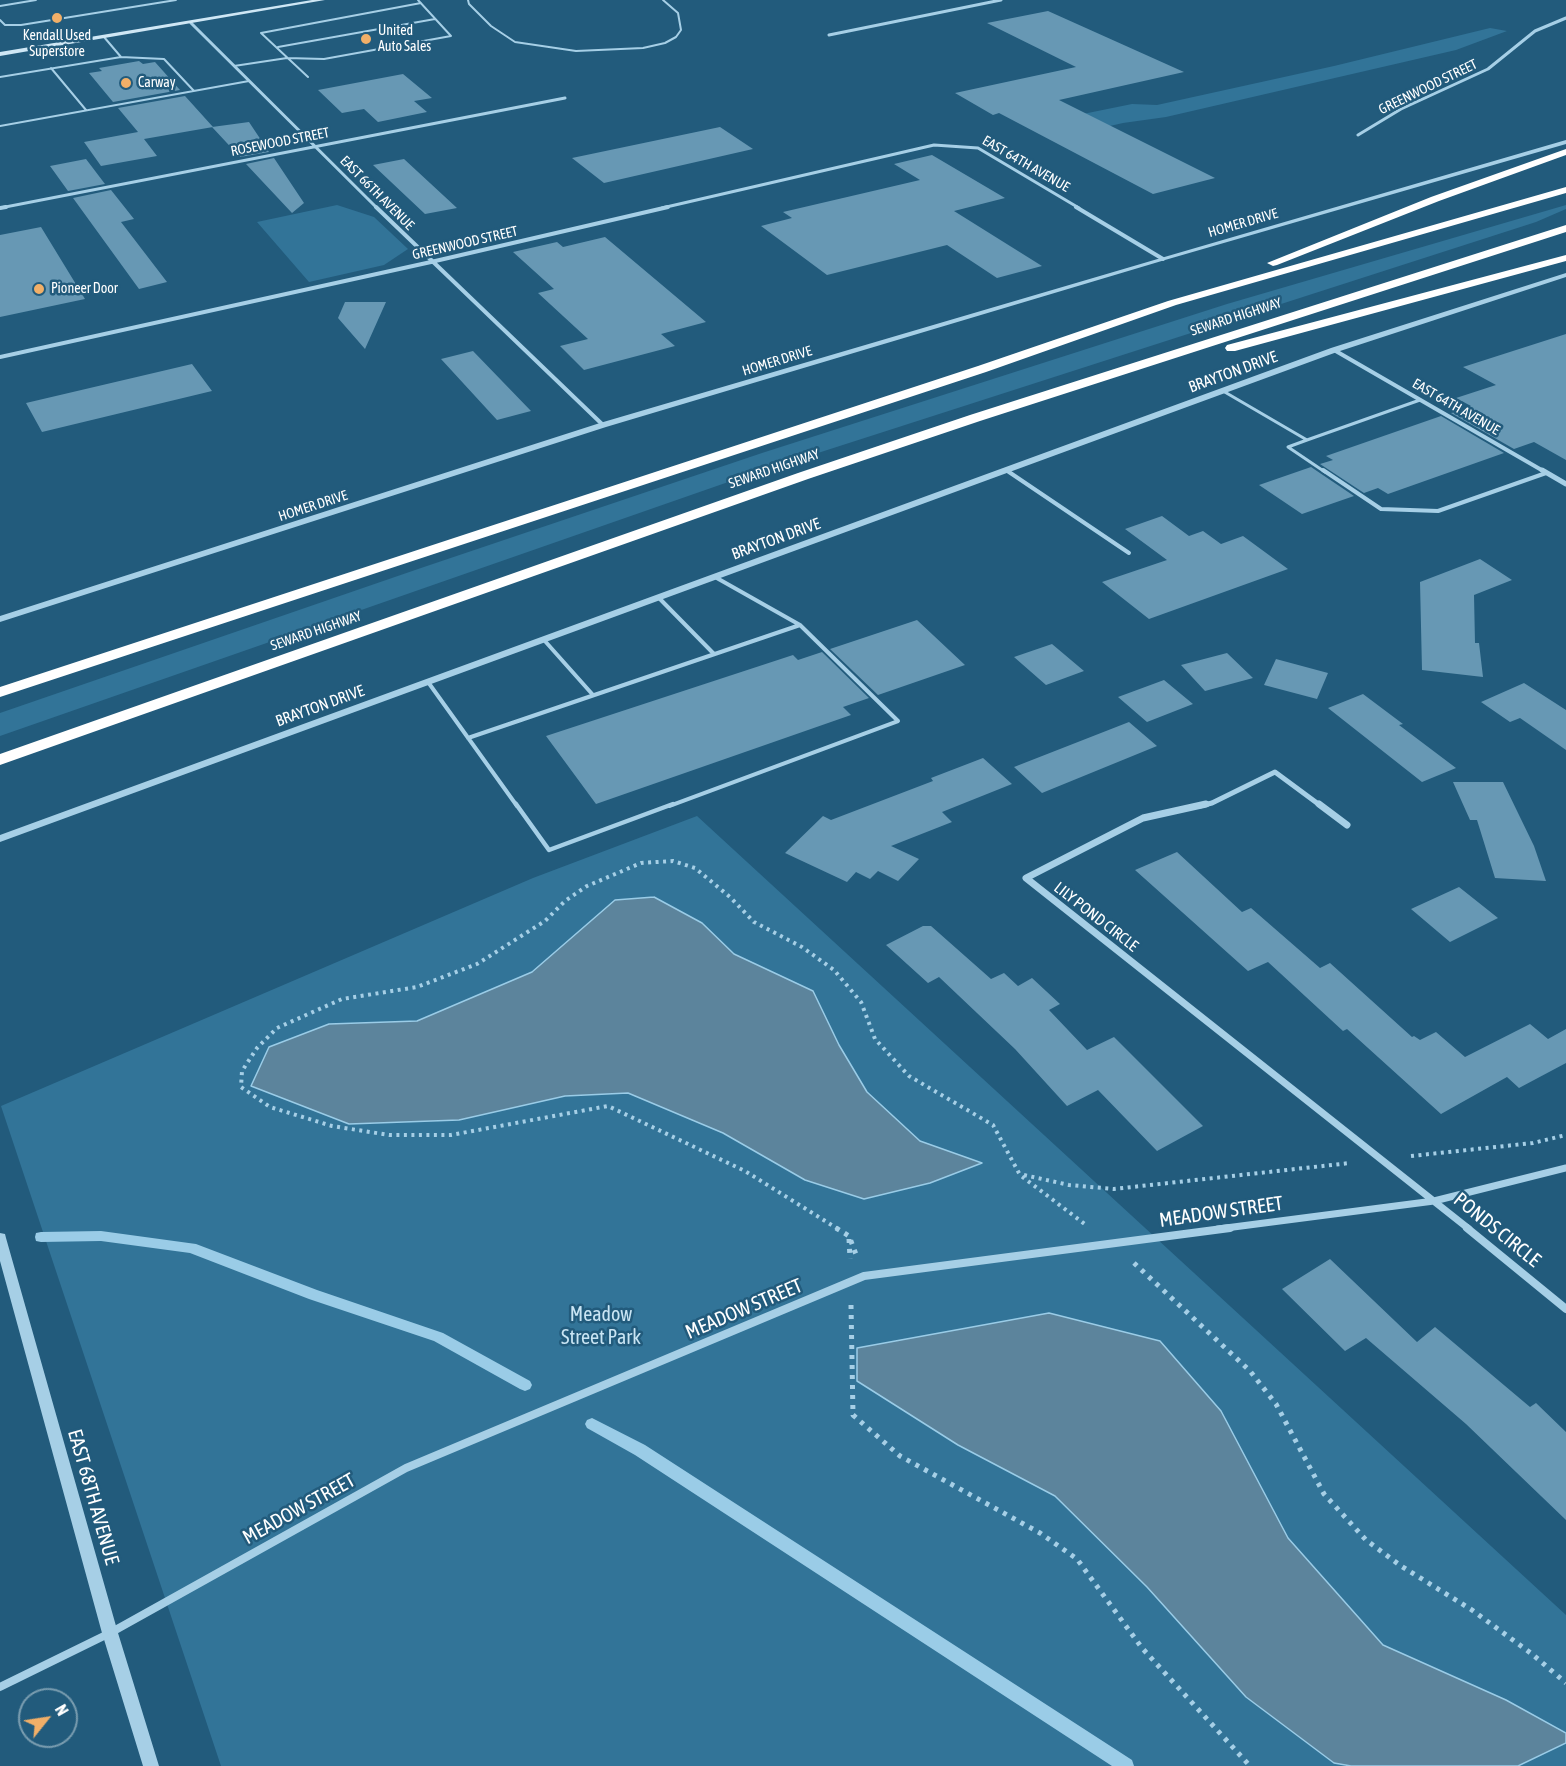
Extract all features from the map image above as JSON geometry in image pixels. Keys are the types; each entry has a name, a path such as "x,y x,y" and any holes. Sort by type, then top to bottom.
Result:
{"highway":[{"path":"1172,303 1435,199 1566,152"},
{"name":"SEWARD HIGHWAY","path":"0,693 1172,303 1566,190"},
{"name":"SEWARD HIGHWAY","path":"0,760 803,476 975,418 1566,228"},
{"path":"975,418 1566,258"}],"main road":[{"path":"0,54 322,0"}],"street":[{"path":"829,35 1001,0"},
{"name":"GREENWOOD STREET","path":"1358,135 1401,109 1488,69 1535,31 1566,18"},
{"name":"EAST 66TH AVENUE","path":"191,23 431,262 603,425"},
{"name":"ROSEWOOD STREET","path":"0,208 565,98"},
{"name":"HOMER DRIVE","path":"0,619 603,425 1566,142"},
{"name":"GREENWOOD STREET","path":"0,357 431,262 934,145"},
{"name":"EAST 64TH AVENUE","path":"934,145 978,148 1163,259"},
{"name":"BRAYTON DRIVE","path":"0,839 1334,350 1566,275"},
{"name":"EAST 64TH AVENUE","path":"1334,350 1566,484"},
{"name":"LILY POND CIRCLE","path":"1347,825 1275,772 1212,803 1143,818 1026,878 1434,1201"},
{"name":"MEADOW STREET","path":"0,1687 111,1633 406,1468 864,1276 1434,1201 1566,1168"},
{"name":"PONDS CIRCLE","path":"1434,1201 1566,1309"},
{"name":"EAST 68TH AVENUE","path":"0,1238 111,1633 151,1766"}],"lane":[{"path":"0,6 36,0"},
{"path":"0,20 5,25 21,25 176,0"},
{"path":"468,0 469,4 491,26 515,42 576,51 643,48 665,43 676,37 681,30 678,13 663,0"},
{"path":"234,66 287,58 324,58 451,36 420,1 261,33 278,48 287,58 308,77"},
{"path":"278,48 435,19"},
{"path":"104,37 121,57"},
{"path":"0,77 121,57 164,58 194,91"},
{"path":"51,68 86,110"},
{"path":"0,126 249,81"},
{"path":"1223,391 1307,440"},
{"path":"1420,400 1288,447 1381,509 1438,511 1546,473"},
{"path":"1006,470 1129,554"},
{"path":"428,682 549,850 898,720 800,625 715,577"},
{"path":"659,598 714,654"},
{"path":"468,738 800,625"},
{"path":"544,640 593,695"}],"path":[{"path":"1250,1766 1142,1648 1077,1559 1040,1533 900,1456 853,1414 849,1236 745,1171 608,1106 451,1135 389,1135 332,1126 270,1107 242,1088 242,1071 257,1048 277,1028 342,999 417,987 477,964 545,921 565,901 587,886 641,863 674,861 695,868 730,897 754,922 802,947 834,970 861,1002 875,1039 909,1076 993,1125 1020,1174 1133,1262 1250,1371 1276,1404 1324,1494 1366,1540 1401,1566 1480,1616 1532,1654 1566,1683"},
{"path":"1020,1174 1069,1185 1114,1190 1533,1143 1566,1135"}],"green space":[{"path":"1490,28 1507,31 1456,50 1166,117 1123,123 1057,138 1029,125 1132,104 1157,105 1334,66"},
{"path":"337,205 374,217 408,249 384,265 309,282 257,222"},
{"path":"1566,205 1566,209 1536,222 734,480 0,736 0,713 421,568 762,453 1227,304"},
{"name":"Meadow Street Park","path":"697,816 1566,1615 1566,1766 221,1766 1,1106 533,878"}],"shaded area":[{"path":"654,897 702,923 734,954 813,991 839,1045 867,1092 920,1141 982,1163 930,1183 864,1199 805,1180 723,1133 628,1093 565,1096 459,1120 349,1124 251,1086 269,1047 329,1024 417,1021 532,972 615,900"},
{"path":"1049,1313 1160,1341 1221,1411 1288,1538 1383,1645 1506,1700 1566,1733 1566,1743 1518,1766 1351,1766 1334,1763 1246,1697 1147,1587 1055,1496 958,1445 857,1381 857,1348"}],"building":[{"path":"1048,11 1184,72 1059,100 1215,178 1153,194 999,113 993,115 955,93 1076,67 987,23"},
{"name":"Carway","path":"139,61 143,64 155,62 180,90 113,102 89,73 102,71 99,68"},
{"path":"403,74 432,98 414,101 427,112 378,122 364,109 342,113 318,90"},
{"path":"185,96 213,127 144,139 157,156 101,166 84,142 138,132 118,108"},
{"path":"249,122 269,152 240,157 212,127"},
{"path":"720,127 753,149 604,183 572,158"},
{"path":"932,155 1005,198 954,211 1042,266 997,278 947,245 827,275 761,226 792,218 783,212 920,180 894,164"},
{"path":"274,158 304,203 292,213 246,164"},
{"path":"86,159 105,184 68,191 50,166"},
{"path":"404,159 457,208 425,214 373,165"},
{"path":"111,190 134,219 121,222 167,282 139,289 73,198"},
{"path":"41,227 85,299 0,317 0,235"},
{"path":"605,237 706,322 661,334 675,346 584,370 560,346 588,339 538,293 554,289 513,252 557,242 563,247"},
{"path":"345,302 386,302 365,349 338,318"},
{"path":"1566,334 1566,460 1534,442 1514,449 1451,413 1471,406 1456,398 1496,385 1463,367"},
{"path":"473,351 531,411 497,420 441,359"},
{"path":"192,364 212,391 42,432 26,403"},
{"path":"1441,416 1504,453 1388,494 1378,488 1364,493 1320,464 1333,460 1326,456"},
{"path":"1311,467 1354,496 1302,514 1259,485"},
{"path":"1162,516 1189,536 1203,531 1221,544 1243,536 1288,569 1149,619 1102,582 1167,560 1125,529"},
{"path":"1480,559 1512,580 1474,595 1475,643 1479,643 1483,677 1422,670 1420,582"},
{"path":"917,620 965,665 878,695 830,649"},
{"path":"1052,644 1084,671 1046,685 1014,657"},
{"path":"822,652 869,698 843,707 851,715 596,804 546,736 793,655 798,660"},
{"path":"1227,653 1253,678 1205,691 1181,665"},
{"path":"1276,659 1328,673 1317,699 1264,685"},
{"path":"1164,680 1193,704 1147,722 1118,697"},
{"path":"1524,683 1566,710 1566,750 1520,718 1510,722 1481,702"},
{"path":"1363,694 1403,724 1399,725 1456,768 1422,782 1328,708"},
{"path":"1129,722 1157,746 1042,793 1014,767"},
{"path":"983,758 1012,784 942,812 952,822 891,846 919,859 898,881 878,871 870,879 856,872 847,882 785,853 823,816 831,820 933,781 931,778"},
{"path":"1453,782 1503,782 1534,846 1546,881 1495,878 1477,820 1470,820"},
{"path":"1177,852 1242,912 1251,908 1320,968 1330,963 1412,1037 1420,1040 1436,1032 1465,1057 1530,1024 1548,1039 1566,1029 1566,1063 1519,1088 1507,1077 1441,1114 1347,1029 1343,1031 1268,962 1248,971 1135,870"},
{"path":"1459,887 1498,918 1450,942 1411,909"},
{"path":"923,926 931,926 991,979 1004,973 1018,986 1032,978 1060,1004 1049,1010 1087,1050 1114,1037 1203,1126 1157,1151 1098,1090 1067,1106 1015,1049 939,977 928,983 886,945"},
{"path":"1330,1259 1417,1342 1435,1327 1530,1407 1536,1403 1566,1432 1566,1520 1466,1424 1366,1338 1345,1351 1282,1289"}],"waterway":[{"path":"41,1237 101,1236 191,1248 314,1295 438,1337 525,1385"},
{"path":"592,1424 640,1450 1126,1766"}],"place":[{"name":"Kendall Used Superstore","path":"57,18"},
{"name":"United Auto Sales","path":"366,39"},
{"name":"Carway","path":"126,83"},
{"name":"Pioneer Door","path":"39,289"}]}
